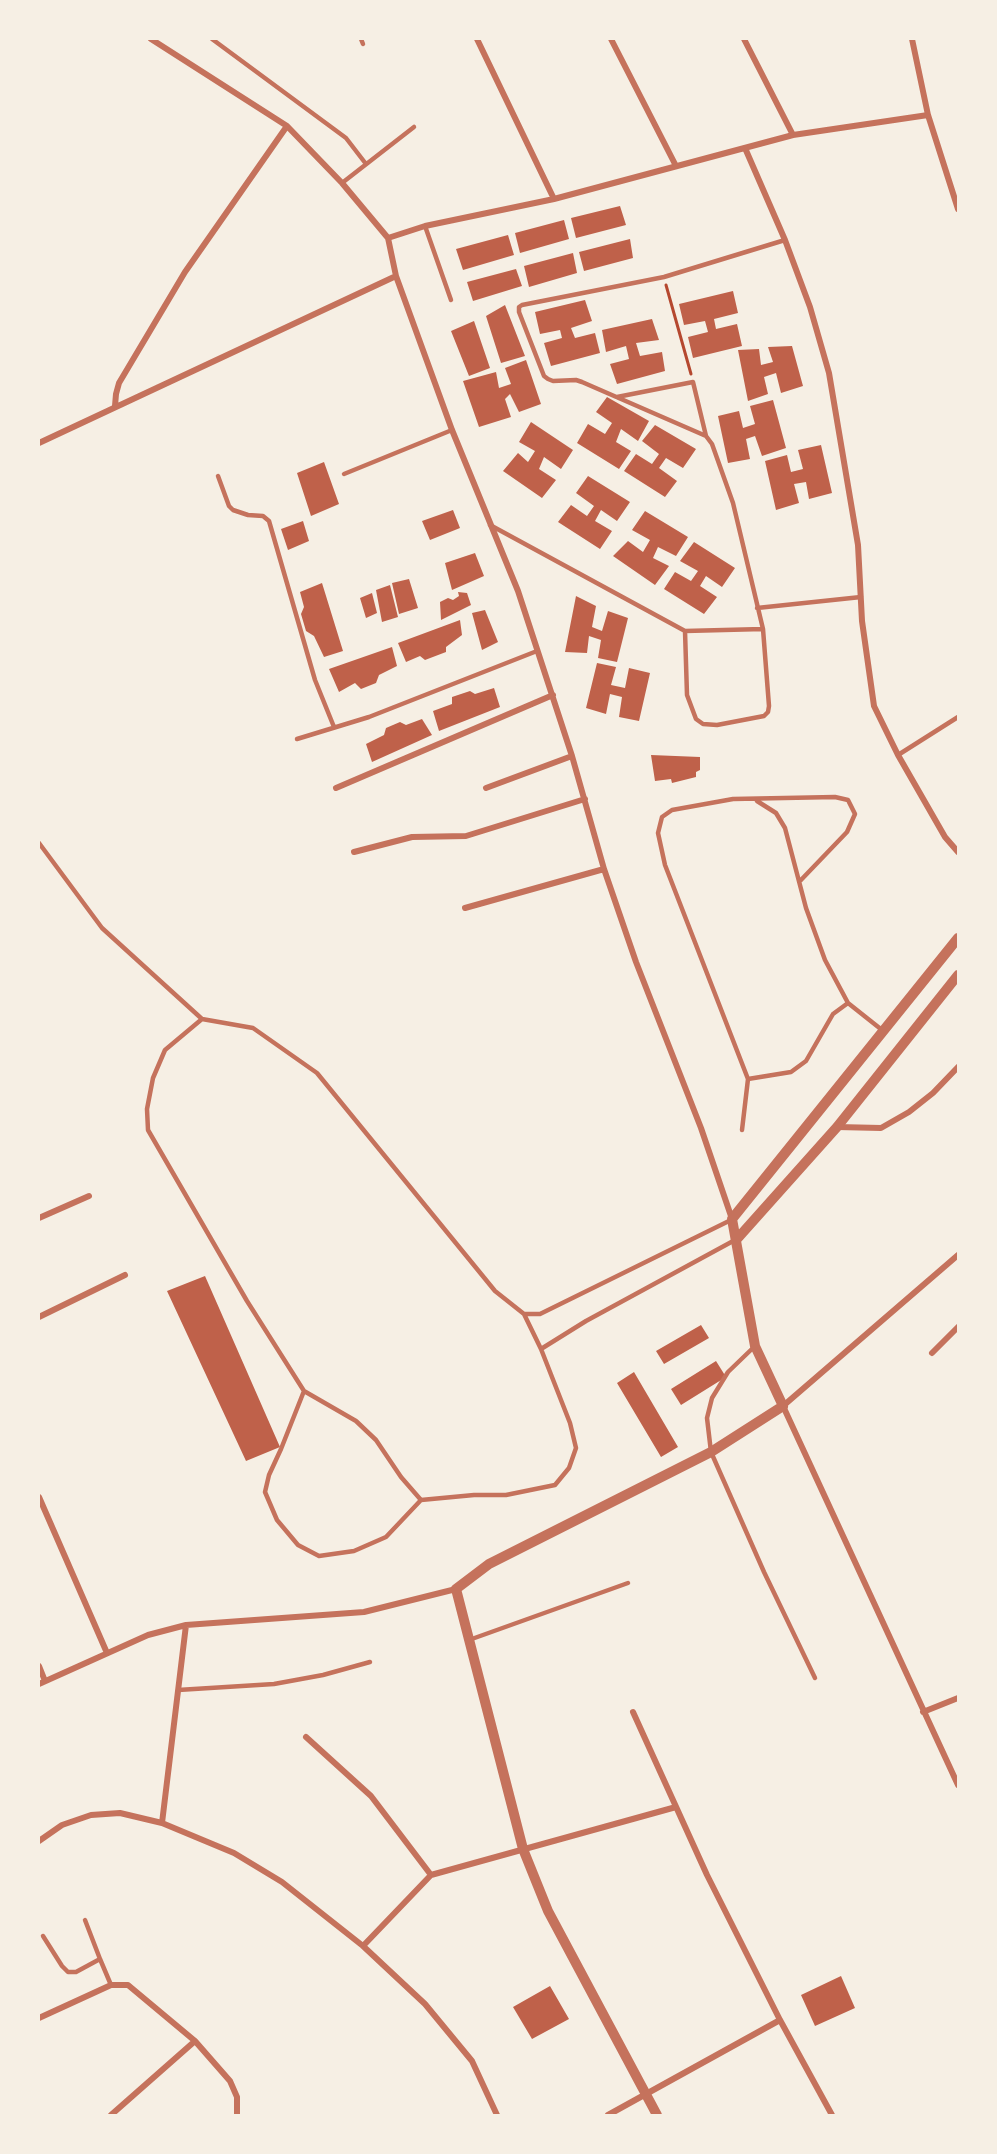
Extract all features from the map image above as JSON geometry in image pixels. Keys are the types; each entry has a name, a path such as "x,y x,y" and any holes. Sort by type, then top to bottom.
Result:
{"street":[{"path":"151,39 287,126 342,183 388,238 396,276 452,430 518,591 553,694 604,869 636,962 701,1128 732,1219 755,1346 958,1785"},
{"path":"477,39 554,199"},
{"path":"611,39 676,166"},
{"path":"744,39 793,135"},
{"path":"916,39 912,39 928,116 958,209"},
{"path":"388,238 425,226 554,199 793,135 928,116"},
{"path":"115,406 119,383 185,272 287,126"},
{"path":"745,148 785,240 810,307 829,373 858,545 862,621 874,706 898,755 945,837 958,852"},
{"path":"39,443 396,276"},
{"path":"336,788 553,694"},
{"path":"486,788 572,756"},
{"path":"354,852 412,837 466,836 585,799"},
{"path":"465,908 604,869"},
{"path":"732,1219 958,938"},
{"path":"737,1239 837,1127 958,975"},
{"path":"837,1127 881,1128 909,1112 933,1093 958,1066"},
{"path":"39,1218 88,1196"},
{"path":"39,1666 42,1682 148,1635 186,1625 364,1612 456,1589 505,1555 711,1452 783,1406 958,1256"},
{"path":"39,1317 125,1275"},
{"path":"932,1353 958,1327"},
{"path":"39,1497 107,1653"},
{"path":"456,1589 523,1849 548,1911 657,2115"},
{"path":"162,1823 186,1625"},
{"path":"923,1712 958,1698"},
{"path":"633,1712 707,1875 780,2020 832,2115"},
{"path":"306,1737 371,1796 431,1875"},
{"path":"363,1946 431,1875 676,1807"},
{"path":"39,1841 62,1825 91,1815 120,1813 162,1823 234,1853 282,1882 363,1946 425,2004 472,2061 497,2115"},
{"path":"39,2018 111,1986 128,1985 195,2041 230,2081 237,2097 237,2115"},
{"path":"608,2115 780,2020"},
{"path":"111,2115 195,2041"}],"lane":[{"path":"212,39 346,138 366,164"},
{"path":"342,183 414,127"},
{"path":"425,226 451,300"},
{"path":"706,436 576,380 553,381 544,376 519,307 532,302 664,277 785,240"},
{"path":"617,397 693,382 706,436 712,444 733,503 763,629 768,712 764,716 717,725 703,724 696,719 687,695 685,631"},
{"path":"344,474 452,430"},
{"path":"218,477 232,510 248,515 263,516 269,521 315,680 333,727"},
{"path":"490,525 685,631 763,629"},
{"path":"757,608 861,597"},
{"path":"297,739 369,717 537,651"},
{"path":"898,755 958,717"},
{"path":"742,1130 748,1079 665,865 658,833 662,817 672,810 733,799 835,797 848,800 855,814 847,832 800,881"},
{"path":"755,800 776,813 785,828 806,908 825,960 848,1003 884,1032"},
{"path":"39,843 102,928 202,1019 253,1028 317,1073 495,1291 524,1314 541,1349 570,1423 576,1448 569,1468 555,1485 506,1495 474,1495 421,1500 386,1537 354,1551 319,1556 298,1545 277,1520 265,1492 269,1475 304,1391"},
{"path":"748,1079 791,1072 806,1061 833,1014 848,1003"},
{"path":"202,1019 165,1050 153,1078 147,1109 148,1131 247,1301 304,1391 356,1421 376,1440 400,1477 421,1500"},
{"path":"524,1314 540,1314 732,1219"},
{"path":"541,1349 606,1310 737,1239"},
{"path":"755,1346 728,1372 712,1398 707,1418 711,1452 764,1572 815,1678"},
{"path":"470,1640 628,1583"},
{"path":"178,1690 274,1684 322,1675 370,1662"},
{"path":"85,1920 111,1986"},
{"path":"43,1936 68,1972 76,1972 100,1959"}],"path":[{"path":"664,277 693,382"}],"building":[{"path":"620,206 626,225 576,238 571,218"},
{"path":"564,220 569,239 520,253 515,233"},
{"path":"508,235 514,255 463,270 456,249"},
{"path":"630,239 633,258 584,271 579,252"},
{"path":"573,253 577,273 529,287 524,266"},
{"path":"516,269 522,286 473,301 467,282"},
{"path":"733,291 738,313 714,319 716,329 737,324 742,346 693,358 688,337 708,332 705,321 684,325 679,304"},
{"path":"585,300 592,321 571,328 575,338 595,333 600,353 551,366 544,343 562,338 560,330 540,334 535,312"},
{"path":"505,305 525,356 501,363 486,316"},
{"path":"652,319 659,340 636,343 640,356 662,352 665,371 617,384 610,364 629,359 626,346 606,352 602,330"},
{"path":"474,321 490,368 469,376 451,331"},
{"path":"792,346 803,386 781,393 776,373 764,377 768,394 748,401 738,350 759,349 761,365 773,362 768,347"},
{"path":"526,360 541,404 519,412 510,394 505,399 511,417 479,427 463,381 496,372 499,388 511,384 505,368"},
{"path":"607,397 649,421 638,441 621,429 616,442 631,451 619,469 577,443 588,424 605,434 612,423 596,412"},
{"path":"773,400 786,448 762,456 755,436 746,439 750,459 728,463 718,416 739,411 743,428 755,424 750,406"},
{"path":"531,422 573,450 561,469 544,457 539,469 556,480 542,498 503,471 518,453 528,462 535,451 519,442"},
{"path":"655,425 696,449 683,468 666,458 659,468 677,481 665,497 624,471 636,454 652,464 659,454 642,441"},
{"path":"821,445 832,493 809,499 806,482 794,484 799,503 776,510 765,461 787,455 791,472 803,469 798,450"},
{"path":"324,462 339,504 311,516 297,473"},
{"path":"588,476 630,502 617,521 601,510 595,521 612,531 600,549 558,522 571,505 587,516 594,506 576,493"},
{"path":"453,510 460,528 430,540 422,521"},
{"path":"645,511 688,537 676,556 658,547 653,558 669,566 655,585 613,556 628,541 643,552 650,540 632,530"},
{"path":"303,521 309,541 288,550 281,529"},
{"path":"694,542 735,568 722,587 706,576 700,586 717,597 704,614 664,589 675,572 691,581 698,571 680,561"},
{"path":"475,553 484,576 452,590 445,563"},
{"path":"409,579 418,608 399,614 392,583"},
{"path":"322,583 343,651 324,657 314,636 306,631 301,614 304,607 300,592"},
{"path":"390,585 398,617 382,622 376,590"},
{"path":"458,592 467,593 471,605 441,620 440,602 448,598 453,600 459,596"},
{"path":"372,593 377,613 366,618 360,598"},
{"path":"576,596 596,606 592,627 602,631 608,611 628,618 617,662 598,658 601,640 589,636 587,653 565,652"},
{"path":"485,610 498,642 482,650 472,613"},
{"path":"460,620 462,635 446,647 446,652 425,660 420,656 406,662 398,643"},
{"path":"392,647 397,666 379,675 376,683 361,689 355,683 339,692 329,669"},
{"path":"597,663 616,667 611,685 625,688 629,668 650,673 639,721 619,717 622,697 610,694 606,714 586,708"},
{"path":"494,688 500,707 439,731 433,711 452,704 452,697 470,691 475,694"},
{"path":"422,719 432,735 372,762 366,744 384,735 386,728 400,722 406,725"},
{"path":"651,755 700,757 700,770 696,772 696,777 672,783 671,779 655,781"},
{"path":"205,1276 280,1447 246,1461 167,1291"},
{"path":"701,1325 709,1338 664,1364 656,1351"},
{"path":"716,1361 726,1377 681,1405 671,1389"},
{"path":"634,1372 678,1447 661,1457 617,1383"},
{"path":"841,1976 855,2008 815,2026 801,1995"},
{"path":"550,1986 569,2019 532,2039 513,2007"}]}
